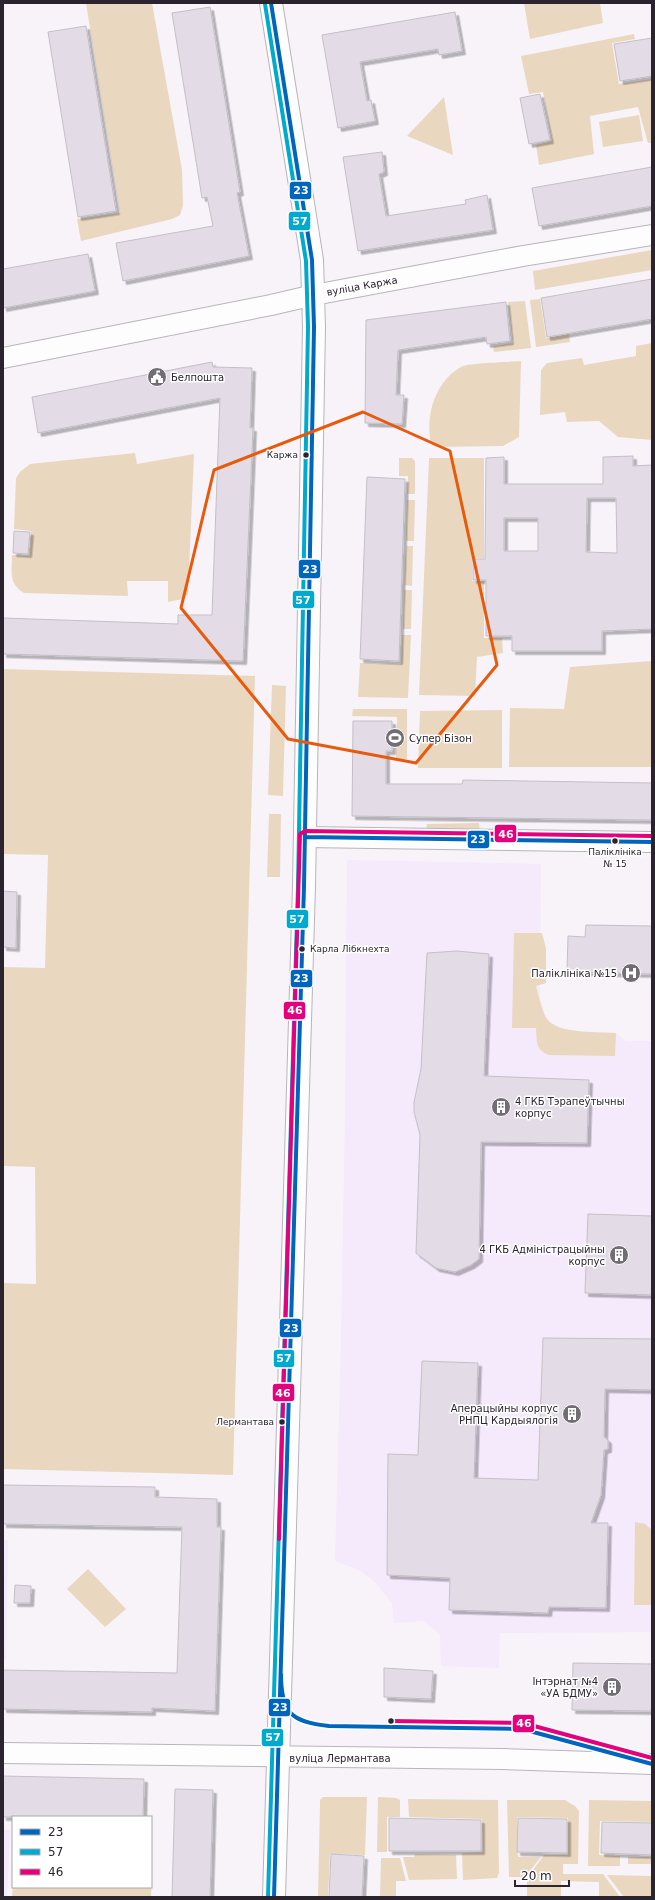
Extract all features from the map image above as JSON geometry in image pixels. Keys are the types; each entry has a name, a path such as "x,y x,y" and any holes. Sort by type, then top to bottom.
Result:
{"main road":[{"path":"271,3 312,260 314,295 305,837 274,1897"}],"street":[{"name":"вуліца Каржа","path":"3,358 271,305 314,295 523,256 652,235"},
{"path":"305,837 652,842"},
{"name":"вуліца Лермантава","path":"3,1753 504,1759 652,1764"}],"highlighted area":[{"path":"363,412 450,451 497,665 416,763 288,739 181,608 214,470"}],"shaded area":[{"path":"86,3 152,3 182,170 183,205 180,215 172,219 81,241 77,219 120,213"},
{"path":"524,3 600,3 603,23 530,39"},
{"path":"634,34 635,39 612,43 619,84 652,79 652,143 648,143 638,107 590,116 594,154 539,165 536,145 552,141 543,92 529,94 521,56"},
{"path":"444,97 453,155 407,136"},
{"path":"639,115 643,141 603,147 599,122"},
{"path":"652,250 652,270 535,290 533,271"},
{"path":"540,299 546,338 569,334 570,342 536,347 530,300"},
{"path":"525,301 531,348 494,352 493,346 513,343 508,302"},
{"path":"652,343 652,440 618,437 599,421 567,422 565,412 540,415 541,370 547,363 582,358 584,365 636,356 636,346"},
{"path":"521,361 519,437 503,446 436,447 431,444 430,422 434,400 445,380 453,372 467,365"},
{"path":"135,453 137,464 194,454 188,594 182,599 168,602 168,581 127,581 128,596 24,593 19,589 15,585 12,577 12,555 30,556 31,531 14,529 16,478 20,472 30,464"},
{"path":"399,458 412,458 415,461 415,494 407,494 408,476 399,476"},
{"path":"429,458 484,458 484,558 472,558 472,581 484,581 484,638 502,638 503,653 477,657 475,696 419,695"},
{"path":"407,500 415,500 414,541 406,541"},
{"path":"406,546 413,546 412,586 404,585"},
{"path":"404,590 412,590 411,629 403,629"},
{"path":"402,635 411,635 408,698 358,697 360,663 401,664"},
{"path":"652,661 652,767 509,767 510,708 564,709 570,667"},
{"path":"3,669 255,676 233,1475 3,1469 3,1283 36,1284 35,1167 3,1166 3,967 45,968 48,855 3,854"},
{"path":"272,685 286,686 283,796 268,795"},
{"path":"353,709 407,709 407,759 396,759 396,745 400,744 400,730 397,730 397,717 352,716"},
{"path":"502,710 502,768 418,768 420,711"},
{"path":"269,814 281,814 280,877 267,877"},
{"path":"479,823 480,831 426,831 427,824"},
{"path":"347,860 541,864 540,998 547,1020 560,1028 577,1031 616,1033 626,1041 652,1041 652,1632 500,1633 499,1668 441,1666 440,1634 423,1621 394,1623 392,1603 373,1580 359,1570 335,1561 345,1118"},
{"path":"514,933 542,933 546,948 546,983 536,986 547,1019 552,1024 569,1030 616,1033 615,1056 549,1055 544,1053 539,1048 536,1028 512,1028"},
{"path":"635,1522 645,1524 652,1530 652,1605 634,1605"},
{"path":"3,1540 8,1540 6,1659 3,1659"},
{"path":"88,1569 126,1609 105,1627 67,1589"},
{"path":"323,1797 367,1797 365,1855 330,1854 328,1897 318,1897 320,1800"},
{"path":"378,1797 396,1798 400,1800 400,1817 387,1817 387,1852 377,1852"},
{"path":"408,1799 498,1800 499,1873 497,1878 463,1880 462,1853 483,1852 482,1819 409,1817"},
{"path":"507,1800 565,1800 575,1806 579,1811 578,1864 563,1864 563,1874 603,1874 620,1897 599,1897 599,1882 561,1881 561,1897 527,1897 527,1878 544,1855 568,1855 568,1818 517,1817 518,1857 541,1857 525,1877 509,1877"},
{"path":"589,1800 652,1801 652,1822 600,1821 599,1855 620,1856 620,1866 588,1866"},
{"path":"3,1830 10,1830 7,1897 3,1897"},
{"path":"415,1854 456,1855 457,1879 409,1880 403,1857 414,1857"},
{"path":"628,1857 652,1857 652,1864 628,1864"},
{"path":"381,1858 400,1858 406,1881 396,1881 396,1897 380,1897"},
{"path":"607,1875 652,1876 652,1897 624,1897"},
{"path":"13,1888 151,1888 151,1897 12,1897"}],"building":[{"path":"210,7 240,192 237,193 249,256 123,281 116,243 213,226 207,197 202,198 172,13"},
{"path":"455,12 462,51 439,55 438,49 360,62 367,101 371,100 375,121 338,128 322,35"},
{"path":"86,26 116,211 78,217 48,32"},
{"path":"652,38 652,76 620,81 614,44"},
{"path":"540,94 550,140 529,144 520,98"},
{"path":"382,152 384,172 379,174 386,216 466,204 465,200 487,195 493,230 358,251 343,157"},
{"path":"652,167 652,206 539,226 532,188"},
{"path":"88,254 95,291 3,308 3,269"},
{"path":"652,279 652,319 547,337 541,298"},
{"path":"506,302 510,341 487,344 486,337 398,350 396,395 404,395 402,424 365,423 366,320"},
{"path":"212,362 213,367 252,368 250,428 253,428 243,661 3,654 3,618 178,624 178,615 212,615 220,398 38,433 32,397"},
{"path":"633,456 633,466 652,465 652,629 602,631 602,651 512,651 512,636 486,636 486,580 473,580 473,559 485,559 486,458 504,457 504,484 603,484 603,457","holes":["587,498 616,498 617,553 586,552","504,518 538,518 538,551 504,551"]},
{"path":"367,477 405,479 399,661 360,659"},
{"path":"14,531 30,532 28,554 13,553"},
{"path":"353,721 392,721 392,751 386,751 386,784 462,784 463,780 652,783 652,820 352,816"},
{"path":"3,891 17,892 16,948 3,947"},
{"name":"Паліклініка №15","path":"586,925 652,926 652,974 567,972 568,936 585,937"},
{"name":"4 ГКБ Тэрапеўтычны корпус","path":"457,951 489,954 484,1076 589,1080 587,1143 481,1142 479,1259 471,1265 455,1272 436,1268 416,1253 420,1135 414,1112 414,1102 421,1069 427,953"},
{"name":"4 ГКБ Адміністрацыйны корпус","path":"588,1214 652,1216 652,1295 585,1293"},
{"path":"543,1338 652,1339 652,1390 605,1389 604,1437 608,1440 608,1449 604,1450 601,1495 591,1523 608,1523 606,1608 549,1607 548,1613 449,1610 450,1578 387,1575 388,1454 418,1455 422,1361 478,1363 474,1478 538,1480"},
{"path":"3,1485 155,1487 155,1497 217,1499 217,1527 221,1527 215,1711 152,1708 152,1712 3,1709 3,1670 177,1673 182,1527 3,1524"},
{"path":"15,1585 31,1586 30,1603 14,1603"},
{"name":"Інтэрнат №4 «УА БДМУ»","path":"573,1663 652,1664 652,1711 572,1710"},
{"path":"384,1668 433,1671 431,1699 384,1697"},
{"path":"3,1776 144,1779 143,1816 3,1817"},
{"path":"175,1789 213,1790 210,1897 172,1897"},
{"path":"389,1818 481,1820 481,1851 389,1851"},
{"path":"518,1818 567,1819 567,1853 517,1852"},
{"path":"602,1822 652,1823 652,1855 601,1853"},
{"path":"331,1854 364,1856 362,1897 329,1897"}],"transit line":[{"name":"23","path":"271,3 312,260 314,327 304,886 274,1897"},
{"name":"57","path":"265,4 306,261 308,327 298,886 268,1897"},
{"name":"46","path":"279,1539 300,834 305,831 652,836"},
{"name":"23","path":"305,837 652,842"},
{"name":"23","path":"281,1674 283,1698 286,1707 297,1718 305,1722 329,1726 522,1729 652,1764"},
{"name":"46","path":"391,1721 523,1723 652,1758"}],"place":[{"name":"Белпошта","path":"157,377"},
{"name":"Каржа","path":"306,455"},
{"name":"Супер Бізон","path":"395,738"},
{"name":"Паліклініка № 15","path":"615,841"},
{"name":"Карла Лібкнехта","path":"302,949"},
{"name":"Паліклініка №15","path":"631,973"},
{"name":"4 ГКБ Тэрапеўтычны корпус","path":"501,1107"},
{"name":"4 ГКБ Адміністрацыйны корпус","path":"619,1255"},
{"name":"Аперацыйны корпус РНПЦ Кардыялогія","path":"572,1414"},
{"name":"Лермантава","path":"282,1422"},
{"name":"Інтэрнат №4 «УА БДМУ»","path":"612,1687"}]}
